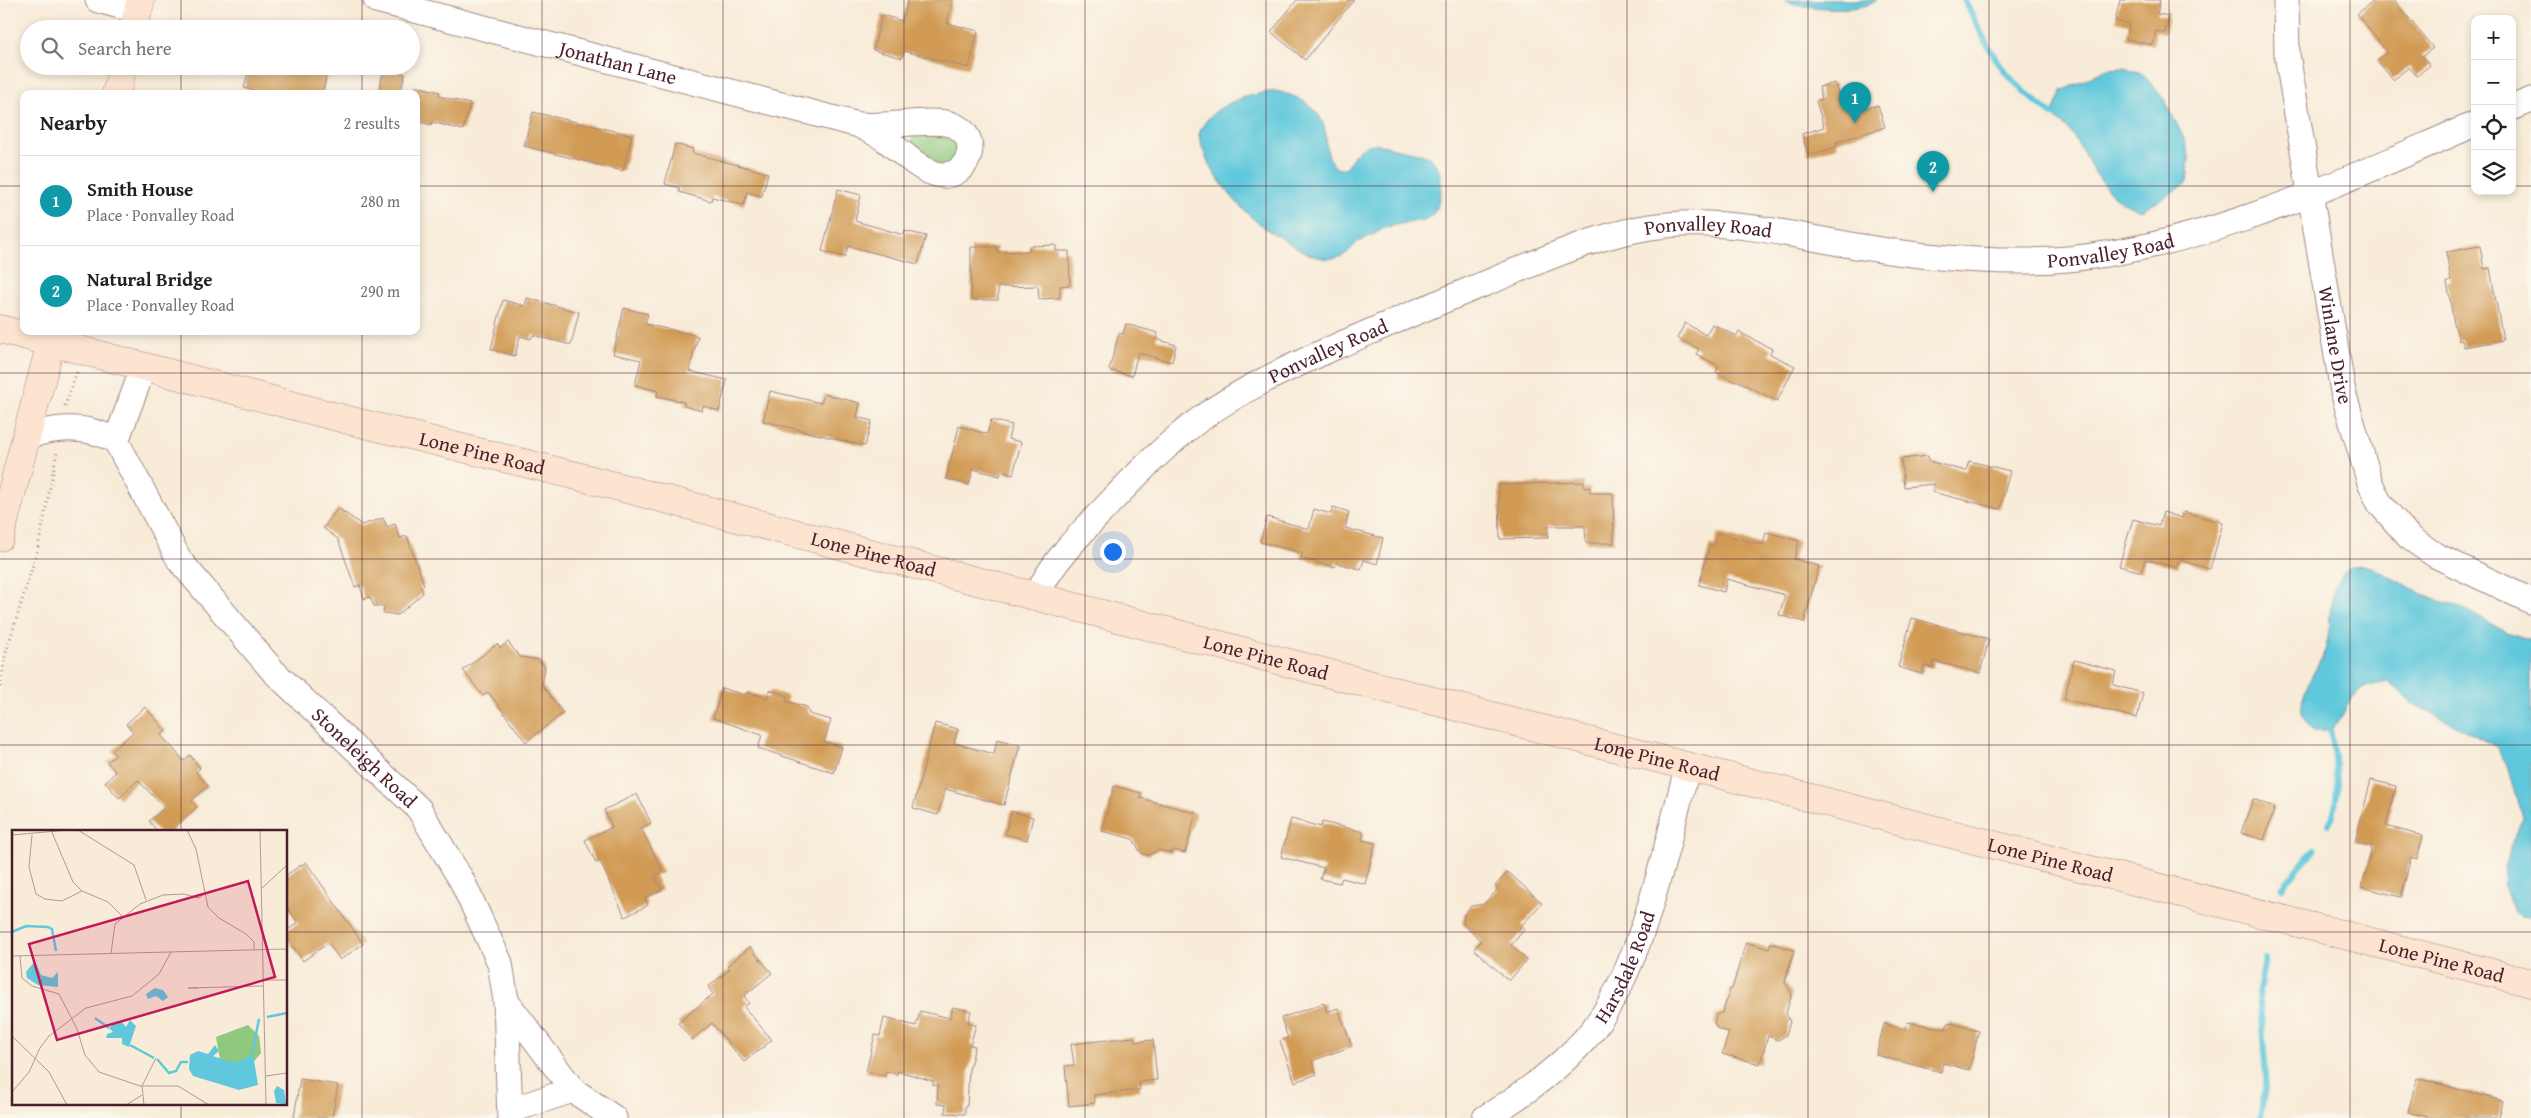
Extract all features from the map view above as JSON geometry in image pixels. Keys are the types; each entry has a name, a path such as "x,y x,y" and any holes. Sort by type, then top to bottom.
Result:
{"street":[{"path":"98,0 137,13"},
{"name":"Jonathan Lane","path":"376,0 859,125"},
{"name":"Winlane Drive","path":"2286,0 2288,54 2343,392 2358,447 2380,504 2409,537 2435,554 2531,601"},
{"path":"117,90 121,75"},
{"path":"2516,106 2531,100"},
{"name":"Ponvalley Road","path":"1036,596 1047,574 1060,556 1131,480 1201,418 1237,394 1276,373 1421,309 1559,254 1621,232 1661,225 1719,225 1933,257 2025,261 2069,259 2160,244 2312,194 2471,126"},
{"name":"Lone Pine Road","path":"0,329 20,332"},
{"name":"Lone Pine Road","path":"39,335 52,337 144,366 356,422 591,479 1688,766 2531,983"},
{"path":"0,537 52,337"},
{"path":"26,437 61,428 93,431 116,441 144,366"},
{"name":"Stoneleigh Road","path":"116,441 180,561 274,672 419,809 462,881 500,963 506,1001 510,1114"},
{"name":"Harsdale Road","path":"1485,1118 1518,1098 1556,1067 1587,1038 1614,997 1640,936 1688,766"},
{"path":"506,1001 573,1090 614,1118"},
{"path":"510,1114 573,1090"}],"path":[{"path":"64,410 74,380"},
{"path":"0,687 5,656 38,548 57,452"}],"green space":[{"path":"914,134 927,134 955,141 961,150 948,167 931,162 911,144"}],"water":[{"path":"1784,0 1877,0 1860,7 1832,8 1804,6"},
{"path":"2124,68 2144,75 2166,102 2183,137 2189,157 2187,183 2142,210 2129,206 2117,199 2108,190 2071,133 2052,114 2062,91 2107,69"},
{"path":"1276,91 1310,105 1316,111 1324,127 1330,159 1338,169 1345,168 1356,153 1365,146 1372,144 1414,152 1431,159 1439,171 1441,187 1438,203 1431,216 1427,219 1384,228 1358,242 1344,255 1335,258 1316,256 1297,248 1260,224 1237,202 1216,175 1202,147 1199,134 1204,124 1212,115 1231,102"},
{"path":"2361,565 2371,567 2426,596 2469,611 2507,633 2531,641 2531,917 2519,916 2514,912 2503,884 2504,868 2522,817 2507,766 2497,747 2414,704 2389,682 2365,688 2354,696 2340,719 2330,730 2315,730 2306,722 2302,712 2302,701 2326,647 2335,586 2341,576 2349,569"}],"building":[{"path":"908,0 953,0 947,23 978,31 969,68 904,51 902,58 873,50 882,15 902,21"},
{"path":"1297,0 1354,0 1305,60 1271,32"},
{"path":"2120,0 2160,0 2157,14 2169,16 2165,33 2156,31 2153,45 2126,39 2129,24 2115,21"},
{"path":"2374,0 2394,0 2433,48 2422,56 2430,65 2417,76 2409,67 2393,80 2377,60 2387,52 2357,14"},
{"path":"248,75 327,75 323,90 252,90 244,88"},
{"path":"383,75 405,75 401,90 379,90"},
{"path":"1835,83 1838,93 1848,90 1855,111 1878,105 1885,127 1836,142 1837,147 1808,155 1802,134 1824,127 1816,101 1822,99 1819,87"},
{"path":"416,86 440,92 439,96 470,104 463,130 432,122 431,125 420,122 420,90 416,90"},
{"path":"533,112 632,135 623,171 524,146"},
{"path":"675,144 693,149 692,153 768,173 762,196 747,192 744,205 712,197 711,201 679,192 680,188 665,184"},
{"path":"838,189 861,195 855,221 904,235 905,231 926,236 918,264 848,246 845,257 822,251"},
{"path":"1056,245 1056,251 1069,251 1070,285 1060,286 1060,298 1039,299 1038,286 998,287 998,300 971,300 971,247 997,247 997,252 1029,251 1029,246"},
{"path":"2480,246 2484,269 2490,268 2503,340 2464,347 2462,340 2459,341 2454,323 2447,282 2451,280 2446,252"},
{"path":"527,298 579,312 571,345 533,335 531,339 520,336 515,356 491,349 503,300 525,306"},
{"path":"624,308 648,314 645,324 698,336 689,371 727,380 719,411 703,406 702,411 684,406 684,402 657,396 658,391 635,385 641,360 613,354"},
{"path":"1685,323 1706,335 1712,324 1737,336 1739,332 1772,349 1770,354 1795,366 1777,401 1716,372 1719,366 1696,354 1699,349 1677,338"},
{"path":"1126,324 1158,333 1156,339 1176,345 1172,362 1138,353 1132,376 1109,370 1119,333 1123,334"},
{"path":"770,391 821,403 824,394 860,403 857,417 872,421 865,446 763,421"},
{"path":"991,420 1012,425 1008,439 1021,442 1013,475 1001,471 1000,476 973,469 969,485 946,479 959,426 987,434"},
{"path":"1928,456 1928,461 1966,471 1969,461 2010,471 2000,509 1932,492 1934,484 1904,487 1901,459"},
{"path":"1584,482 1584,488 1590,487 1590,493 1613,493 1614,543 1586,543 1585,526 1548,526 1548,538 1500,539 1499,485"},
{"path":"1333,507 1349,512 1345,528 1383,538 1377,564 1364,560 1361,569 1336,563 1335,567 1301,558 1302,553 1260,542 1267,517 1309,529 1314,509 1331,514"},
{"path":"338,508 362,525 383,518 387,527 395,524 400,538 407,536 424,585 420,586 423,593 398,615 383,613 384,606 374,606 370,597 364,599 360,585 355,587 338,539 323,528"},
{"path":"2163,512 2182,518 2184,512 2223,523 2210,569 2179,560 2177,568 2145,559 2142,572 2119,566 2133,519 2159,526"},
{"path":"1766,532 1799,541 1794,559 1819,566 1804,622 1779,615 1785,595 1727,579 1724,592 1699,585 1710,544 1714,546 1718,533 1763,545"},
{"path":"1912,618 1989,639 1980,673 1934,661 1933,668 1924,666 1922,674 1898,667"},
{"path":"508,642 520,657 539,660 545,667 542,685 563,713 526,742 488,692 483,696 463,670 497,644 500,648"},
{"path":"2074,660 2116,671 2113,685 2143,693 2137,718 2064,699"},
{"path":"722,688 744,695 748,692 768,698 770,690 788,696 786,701 807,707 809,714 831,720 824,742 842,747 834,773 758,748 762,735 713,718"},
{"path":"145,707 166,731 161,735 184,761 190,755 200,768 196,772 208,786 191,801 197,807 172,830 156,830 149,821 164,808 138,780 119,798 105,782 116,772 107,762 116,755 112,751 133,732 126,724"},
{"path":"935,723 958,729 954,743 994,754 997,739 1020,745 1004,805 945,789 938,815 913,808"},
{"path":"2371,780 2396,786 2386,826 2423,836 2417,859 2411,857 2401,897 2362,887 2372,847 2355,842"},
{"path":"1114,786 1141,793 1140,798 1196,813 1185,853 1173,850 1172,853 1158,850 1149,855 1141,853 1133,839 1102,831"},
{"path":"637,794 651,823 641,828 663,872 655,876 662,890 645,898 648,905 625,917 600,861 596,863 585,840 612,827 604,810"},
{"path":"2253,799 2275,807 2264,840 2241,833"},
{"path":"1011,811 1033,817 1027,840 1005,834"},
{"path":"1291,819 1321,827 1322,822 1364,832 1362,840 1375,843 1365,884 1342,878 1340,883 1320,879 1324,868 1281,857"},
{"path":"306,862 363,944 340,960 328,943 303,961 288,940 288,930 298,923 288,908 288,874"},
{"path":"1508,872 1542,903 1522,925 1525,929 1511,945 1527,960 1509,981 1474,949 1481,941 1463,924 1464,914 1471,906 1484,904 1498,889 1495,886"},
{"path":"1746,942 1769,949 1770,943 1794,950 1785,982 1792,994 1786,1013 1790,1022 1786,1035 1778,1040 1768,1036 1760,1064 1722,1054 1729,1032 1718,1029 1714,1023 1716,1015 1723,1012"},
{"path":"750,947 772,973 744,996 749,1003 744,1007 772,1040 744,1062 712,1023 692,1040 678,1023 713,994 708,987 730,969 727,966"},
{"path":"1324,1003 1327,1012 1338,1008 1352,1046 1312,1061 1317,1074 1295,1082 1280,1041 1288,1038 1281,1018"},
{"path":"953,1007 971,1011 968,1023 976,1025 970,1045 975,1046 969,1070 965,1114 945,1113 946,1105 937,1104 938,1085 933,1085 933,1081 898,1071 897,1074 886,1071 885,1076 866,1072 875,1035 880,1036 884,1018 916,1026 920,1011 950,1018"},
{"path":"1907,1022 1946,1029 1948,1022 1979,1031 1969,1070 1943,1063 1941,1072 1876,1055 1884,1024 1905,1029"},
{"path":"1134,1037 1135,1042 1153,1040 1157,1080 1139,1082 1140,1090 1094,1095 1095,1103 1069,1106 1065,1066 1074,1065 1071,1044"},
{"path":"2417,1078 2503,1101 2499,1118 2431,1118 2408,1112"},
{"path":"300,1079 338,1085 332,1118 294,1118"}],"waterway":[{"path":"1964,0 1989,48 2001,66 2023,91 2052,114"},
{"path":"2329,824 2333,815 2337,791 2336,764 2330,730"},
{"path":"2282,888 2314,849"},
{"path":"2260,1118 2265,1089 2265,1064 2259,991 2265,959"}],"place":[{"name":"Smith House","path":"1855,123"},
{"name":"Natural Bridge","path":"1933,192"}]}
